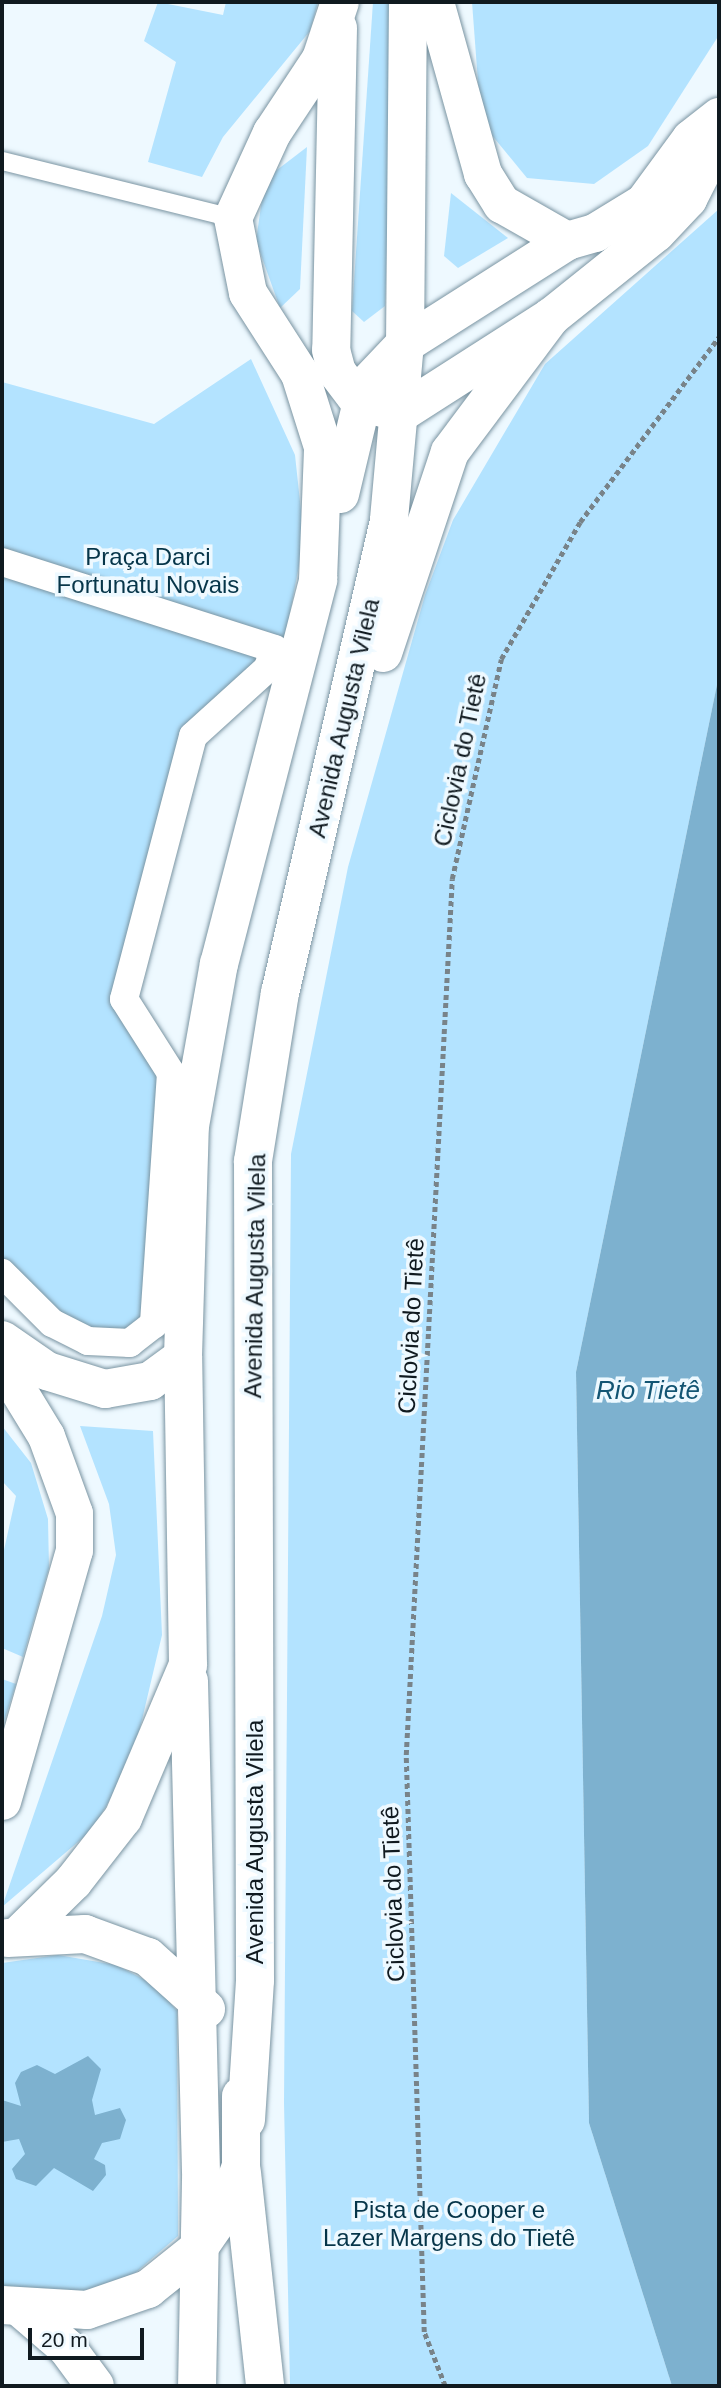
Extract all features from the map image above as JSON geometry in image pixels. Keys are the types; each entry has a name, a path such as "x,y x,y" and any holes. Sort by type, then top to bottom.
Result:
{"main road":[{"name":"Avenida Augusta Vilela","path":"246,2120 255,1980 253,1161 281,993 389,519 401,413 405,344 408,2"},
{"path":"435,2 483,173 502,204 567,241"},
{"path":"318,580 323,447 300,374 248,293 233,218 272,133 299,94 339,10"},
{"path":"339,10 331,350 337,372 360,402 401,413 551,317 656,233 688,199 719,138"},
{"path":"197,2386 199,1998 188,1665 183,1357 190,1126 229,923 318,580 360,402 376,370 405,344 567,241 595,233 644,203 691,139 719,117"},
{"path":"311,864 435,485 471,420 551,317"},
{"path":"2,1340 47,1371 105,1389 150,1381 183,1357"},
{"path":"11,1937 73,1882 123,1818 188,1665"},
{"path":"11,1937 98,1939 148,1957 199,1998 233,2055 246,2120 241,2166 265,2386"},
{"path":"13,2307 88,2310 148,2289 198,2249 225,2210 241,2166"},
{"path":"13,2307 67,2348 95,2386"}],"street":[{"path":"2,562 274,649 268,668 193,736 124,999 171,1073 154,1324 130,1343 88,1341 52,1324 2,1273"},
{"path":"2,1364 46,1436 74,1513 74,1550 2,1801"}],"lane":[{"path":"2,161 233,218"}],"path":[{"name":"Ciclovia do Tietê","path":"445,2386 424,2332 406,1755 452,879 500,659 580,522 719,337"}],"green space":[{"path":"158,2 223,15 226,2 318,2 310,31 223,137 202,177 148,162 176,62 144,41"},
{"path":"373,2 396,2 385,306 364,322 352,311"},
{"path":"472,2 719,2 719,35 648,146 594,184 527,178 481,122"},
{"path":"307,147 300,289 280,308 256,241 262,199 273,173"},
{"path":"451,193 508,238 458,268 444,256"},
{"name":"Pista de Cooper e Lazer Margens do Tietê","path":"719,209 719,675 576,1372 589,2123 672,2386 290,2386 284,2103 291,1154 348,867 425,595 453,520 545,364"},
{"name":"Praça Darci Fortunatu Novais","path":"251,359 295,455 304,539 284,644 197,741 132,1001 181,1074 170,1230 132,1351 2,1287 2,382 154,424"},
{"path":"2,1426 31,1463 48,1519 49,1568 23,1657 2,1648 2,1559 16,1496 2,1481"},
{"path":"80,1426 153,1431 162,1635 132,1762 92,1830 2,1907 102,1616 116,1555 109,1504"},
{"path":"2,1679 16,1684 2,1728"},
{"path":"58,1955 116,1965 155,1985 177,2011 178,2236 134,2274 81,2293 2,2287 2,1963"}],"water":[{"name":"Rio Tietê","path":"719,675 719,2386 672,2386 589,2123 576,1372"},
{"path":"88,2056 101,2069 92,2100 95,2115 120,2108 126,2120 120,2139 102,2143 94,2159 105,2165 106,2175 93,2191 54,2168 36,2186 16,2179 12,2169 25,2154 19,2139 2,2142 2,2100 21,2106 15,2083 21,2072 37,2065 55,2074"}]}
